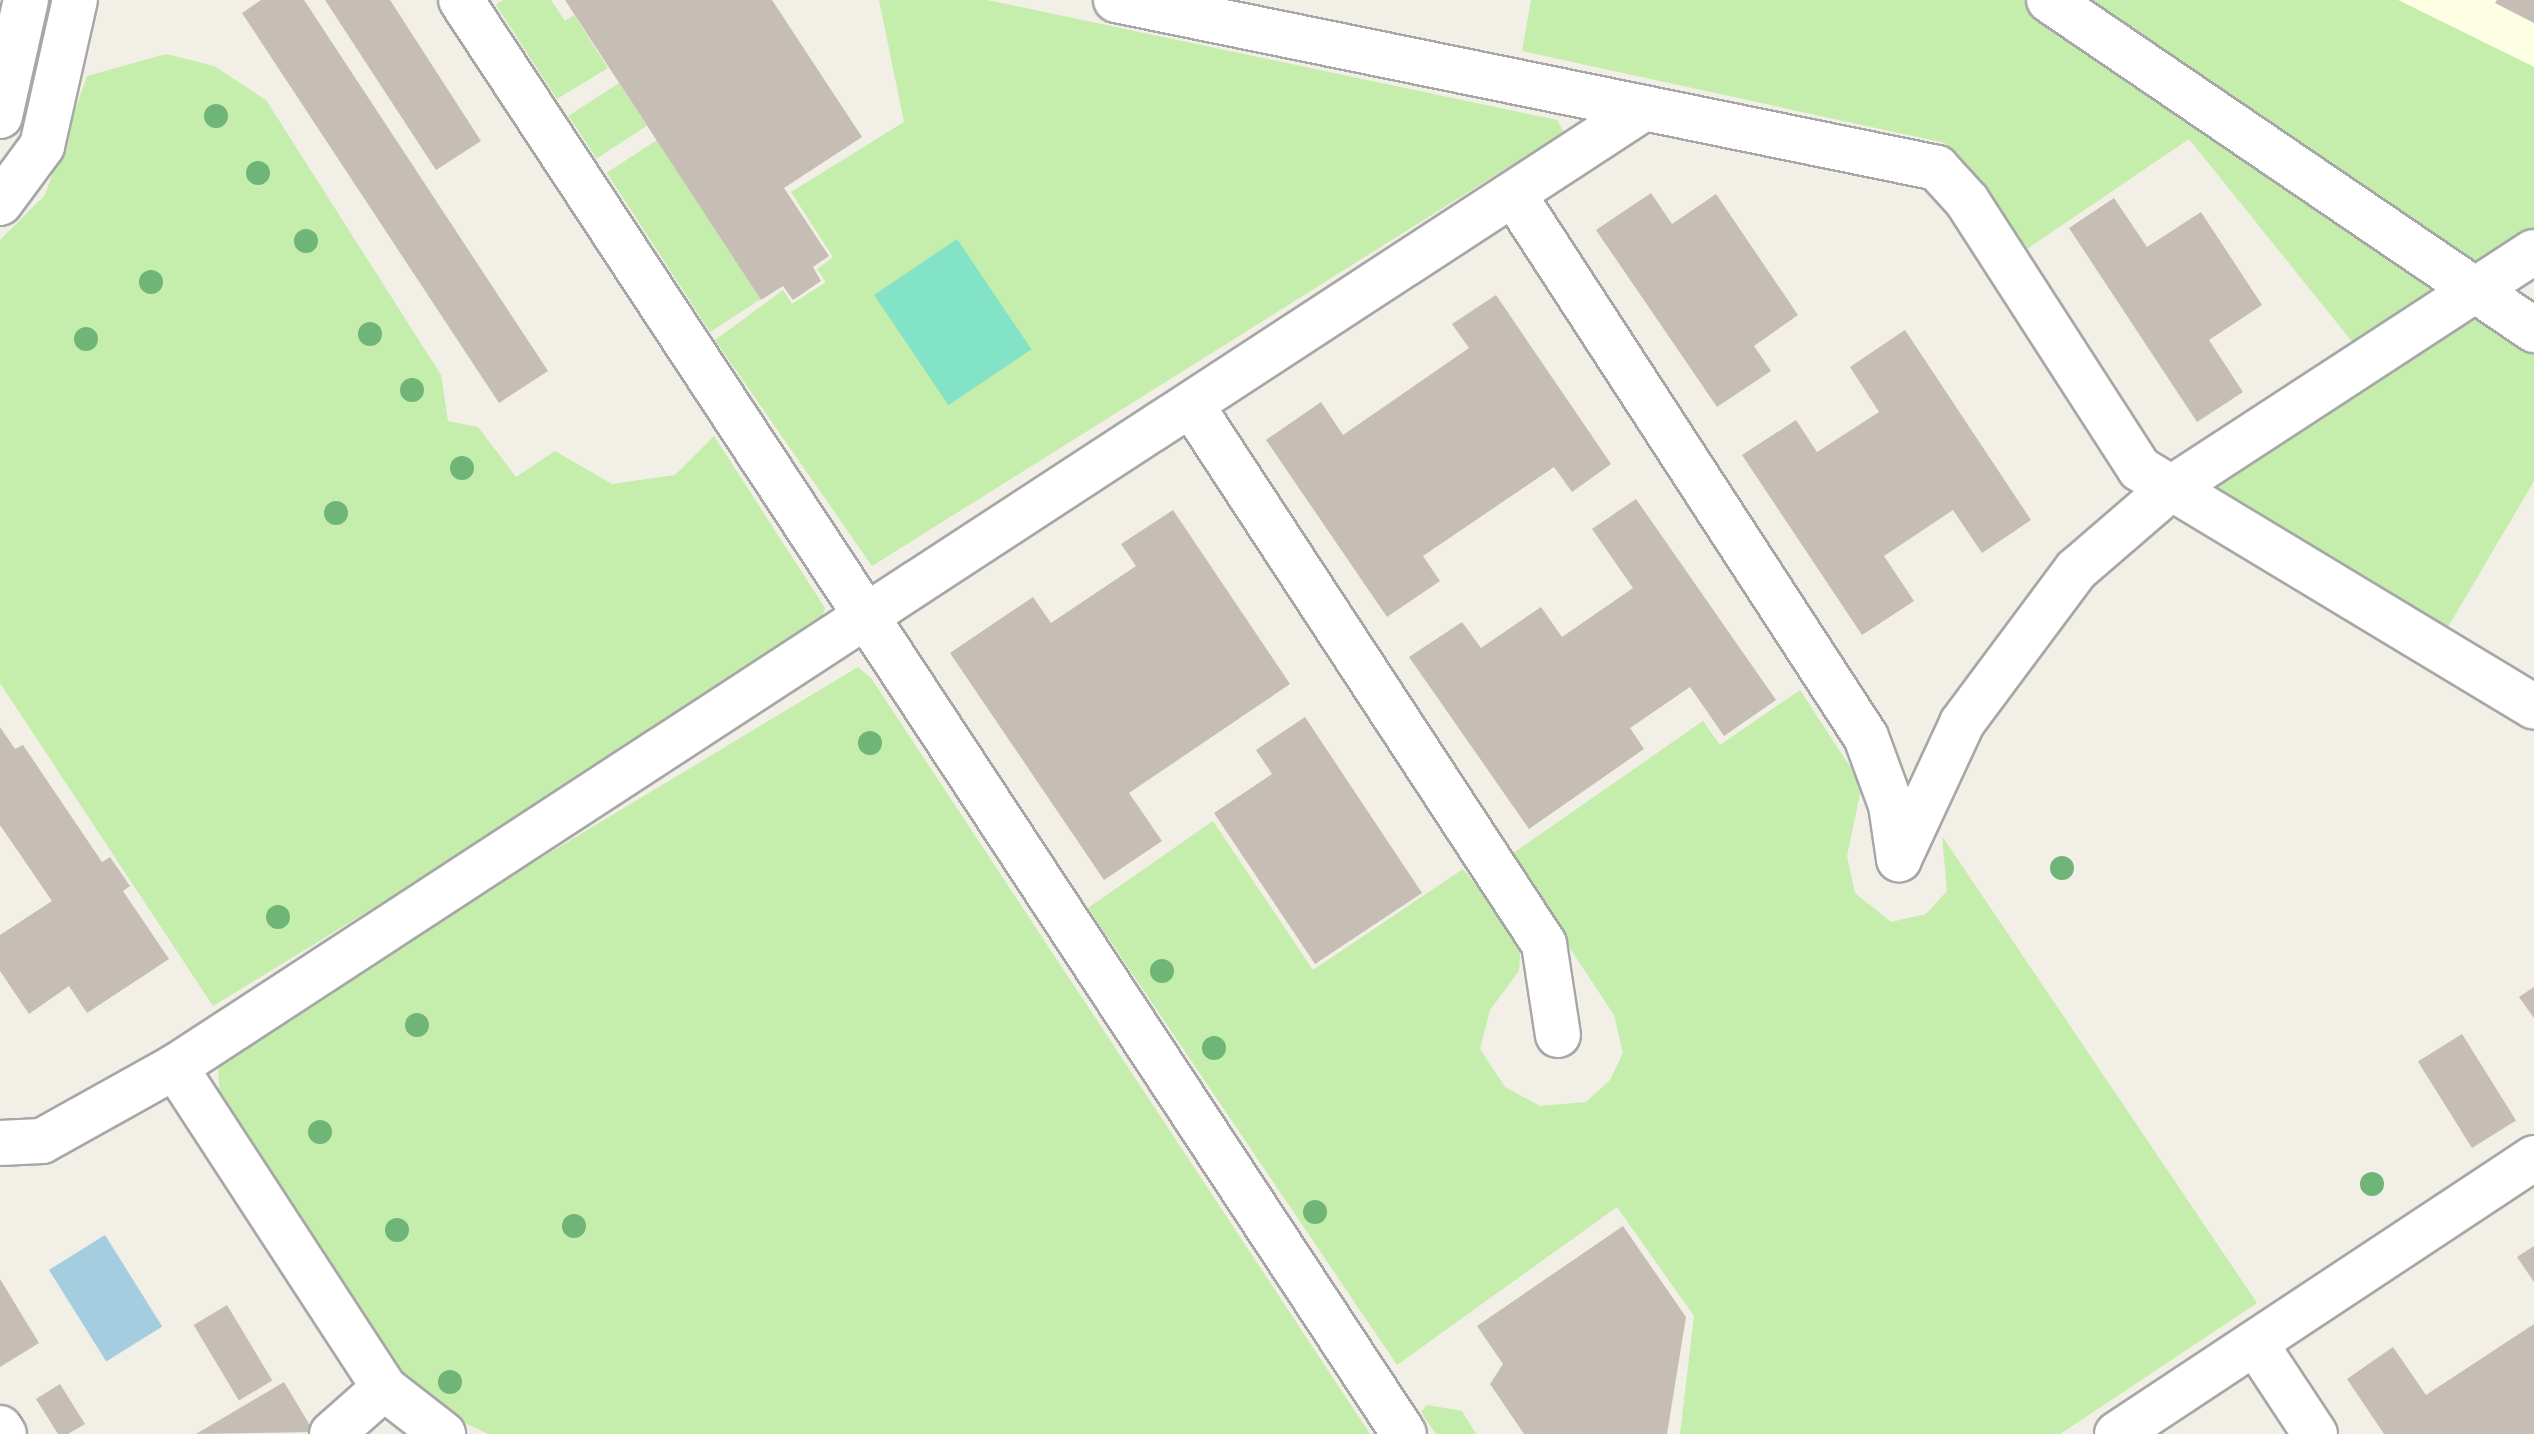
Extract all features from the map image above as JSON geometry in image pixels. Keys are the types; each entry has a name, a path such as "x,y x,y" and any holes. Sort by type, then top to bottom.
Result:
{"lane":[{"path":"0,116 26,0"},
{"path":"0,203 42,146 75,0"},
{"path":"461,0 1404,1434"},
{"path":"1116,0 1640,111 1937,168 1967,201 2140,469 2534,707"},
{"path":"2049,0 2470,290 2534,330"},
{"path":"0,1143 42,1141 175,1067 866,619 1640,111"},
{"path":"1514,195 1866,737 1891,805 1899,859 1962,723 2076,570 2170,489 2470,290 2534,252"},
{"path":"1192,406 1544,944 1558,1035"},
{"path":"175,1067 384,1388 443,1434"},
{"path":"2117,1434 2534,1158"},
{"path":"2255,1343 2315,1434"},
{"path":"332,1434 384,1388"},
{"path":"0,1428 4,1434"}],"shaded area":[{"path":"2398,0 2534,0 2534,67"}],"green space":[{"path":"503,0 551,0 565,21 574,15 608,68 557,99 496,5"},
{"path":"879,0 987,0 1557,120 1564,132 872,566 715,340 783,290 792,304 826,282 817,269 833,257 791,192 904,122"},
{"path":"1531,0 2398,0 2534,67 2534,228 2354,344 2189,139 2024,251 1945,143 1522,51"},
{"path":"166,54 214,66 266,100 441,375 448,421 478,427 516,477 555,451 612,484 675,475 714,436 825,608 822,618 496,833 213,1006 0,683 0,240 45,195 87,76"},
{"path":"619,83 647,126 596,158 569,116"},
{"path":"657,140 760,299 710,332 607,173"},
{"path":"957,239 1031,349 948,405 874,295"},
{"path":"2473,314 2534,340 2534,481 2448,627 2220,510 2216,485"},
{"path":"858,667 871,678 1370,1434 488,1434 418,1400 389,1360 220,1099 218,1065 232,1044"},
{"path":"1800,690 1862,785 1847,856 1855,893 1891,922 1926,914 1947,891 1942,836 2257,1303 2060,1434 1680,1434 1694,1316 1617,1207 1397,1365 1088,908 1213,821 1313,970 1463,869 1521,941 1519,971 1490,1010 1480,1049 1505,1087 1540,1106 1586,1102 1610,1080 1623,1053 1614,1015 1509,856 1703,721 1720,745"},
{"path":"1427,1405 1462,1411 1476,1434 1436,1434 1421,1412"}],"water":[{"path":"105,1235 162,1327 106,1362 49,1270"}],"building":[{"path":"261,0 304,0 548,371 499,403 242,13"},
{"path":"325,0 390,0 481,141 436,170"},
{"path":"565,0 772,0 862,137 784,188 829,256 813,267 821,281 793,300 783,286 761,300"},
{"path":"2497,0 2534,0 2534,23 2495,3"},
{"path":"1651,193 1672,224 1716,194 1798,315 1754,346 1771,371 1717,407 1596,230"},
{"path":"2114,198 2147,247 2201,212 2262,305 2209,340 2243,392 2197,422 2069,228"},
{"path":"1496,295 1611,464 1572,492 1554,467 1423,556 1440,581 1387,617 1266,440 1321,402 1343,435 1469,348 1452,324"},
{"path":"1905,330 2031,520 1982,553 1953,510 1884,556 1914,601 1862,635 1742,455 1796,420 1817,452 1879,412 1850,367"},
{"path":"1636,499 1776,700 1724,736 1690,687 1630,728 1644,749 1529,829 1409,657 1462,622 1481,648 1541,607 1562,637 1633,588 1592,529"},
{"path":"1173,510 1290,684 1129,793 1162,841 1104,880 950,653 1033,597 1051,623 1136,566 1121,544"},
{"path":"1305,717 1422,893 1315,964 1214,813 1272,774 1256,750"},
{"path":"0,727 15,749 23,745 102,862 110,857 130,886 123,891 169,959 87,1013 69,986 29,1014 0,971 0,935 52,901 0,825"},
{"path":"2534,987 2534,1018 2519,997"},
{"path":"2462,1034 2516,1121 2472,1148 2418,1062"},
{"path":"1623,1226 1686,1317 1667,1434 1524,1434 1490,1384 1503,1364 1477,1326"},
{"path":"2534,1246 2534,1282 2517,1257"},
{"path":"0,1279 39,1343 0,1367"},
{"path":"227,1305 272,1380 239,1401 194,1325"},
{"path":"2534,1324 2534,1434 2384,1434 2347,1379 2393,1347 2426,1395"},
{"path":"284,1382 314,1432 196,1434"},
{"path":"60,1384 85,1424 68,1434 58,1434 36,1399"}]}
